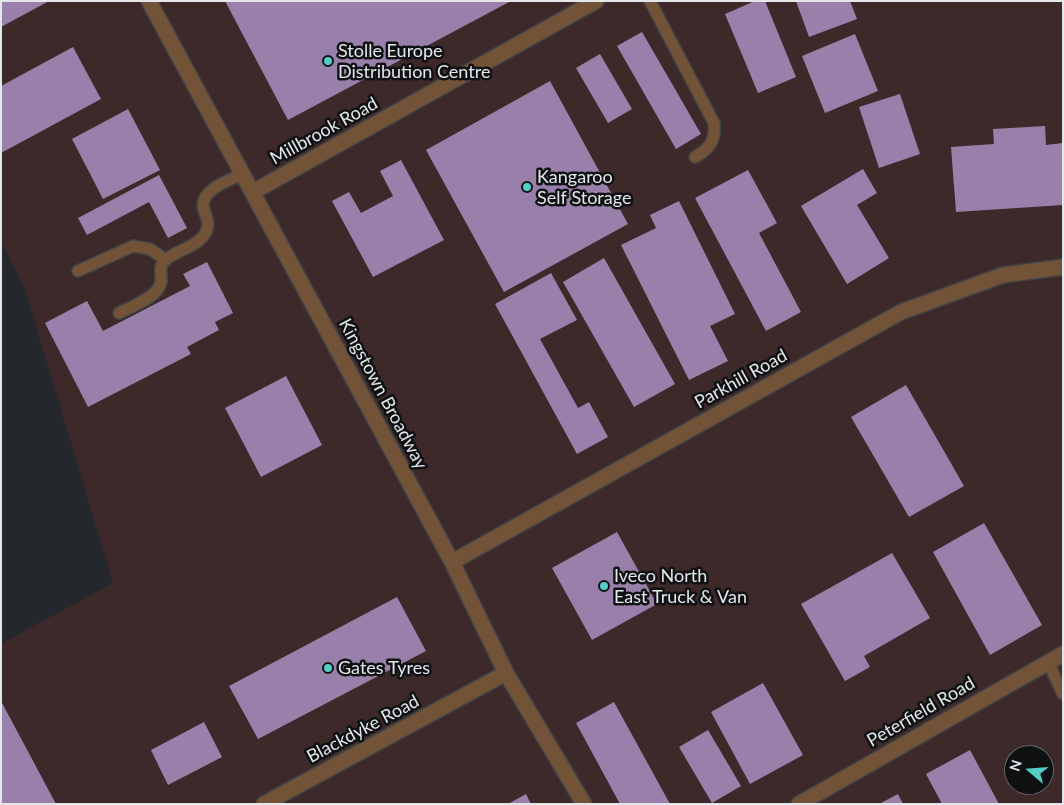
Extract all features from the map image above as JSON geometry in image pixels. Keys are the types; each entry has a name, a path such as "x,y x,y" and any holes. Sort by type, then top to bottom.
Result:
{"street":[{"name":"Kingstown Broadway","path":"149,1 452,562 506,673 584,804"},
{"name":"Millbrook Road","path":"253,192 596,1"},
{"name":"Parkhill Road","path":"452,562 901,312 1003,275 1063,267"},
{"name":"Peterfield Road","path":"799,804 1063,654"},
{"name":"Blackdyke Road","path":"264,804 506,673"}],"lane":[{"path":"650,1 714,123 715,133 711,145 694,158"},
{"path":"119,313 150,297 158,290 161,282 161,265 197,241 205,233 209,224 203,206 205,196 213,189 243,174"},
{"path":"78,271 133,246 150,249 166,260"},
{"path":"1048,662 1063,694"}],"shaded area":[{"path":"1,1 1063,1 1063,804 1,804 1,644 113,583 25,289 1,241"}],"building":[{"path":"1,1 49,1 1,27"},
{"name":"Stolle Europe Distribution Centre","path":"225,1 511,1 288,120"},
{"path":"755,1 765,1 796,77 758,93 725,14"},
{"path":"796,1 850,1 857,19 809,37"},
{"path":"642,32 701,134 676,149 617,46"},
{"path":"855,34 878,91 825,113 802,56"},
{"path":"73,47 101,99 1,153 1,86"},
{"path":"600,54 632,109 608,123 576,68"},
{"name":"Kangaroo Self Storage","path":"550,81 628,224 504,292 426,150"},
{"path":"900,94 920,154 879,168 859,107"},
{"path":"128,109 160,170 103,199 72,139"},
{"path":"1045,126 1046,145 1063,143 1063,205 956,212 951,147 994,144 993,129"},
{"path":"401,160 444,240 373,277 332,201 349,192 361,213 393,196 380,171"},
{"path":"863,169 877,193 857,205 889,258 847,284 801,206"},
{"path":"748,170 777,223 759,233 801,312 766,331 695,198"},
{"path":"159,175 187,228 168,238 149,202 87,235 78,218"},
{"path":"679,201 735,314 710,326 728,361 689,380 621,245 656,228 650,215"},
{"path":"604,258 675,384 634,407 563,282"},
{"path":"207,262 233,313 215,322 219,330 187,347 191,354 88,407 45,323 87,301 103,331 190,286 183,274"},
{"path":"551,273 577,320 540,339 578,408 589,402 608,437 577,454 495,304"},
{"path":"286,376 322,445 261,477 225,408"},
{"path":"906,385 964,486 909,517 851,417"},
{"path":"984,523 1042,625 990,655 933,552"},
{"name":"Iveco North East Truck & Van","path":"617,532 657,604 592,640 552,568"},
{"path":"892,553 930,618 864,656 870,667 845,681 801,604"},
{"name":"Gates Tyres","path":"397,597 426,651 258,739 229,686"},
{"path":"763,683 803,755 750,784 711,712"},
{"path":"1,701 56,804 1,804"},
{"path":"614,702 670,804 620,804 576,723"},
{"path":"204,722 222,757 168,785 151,750"},
{"path":"708,730 741,786 712,803 679,747"},
{"path":"970,750 999,804 942,804 926,774"},
{"path":"526,794 531,804 508,804"},
{"path":"898,794 903,804 879,804"}],"place":[{"name":"Stolle Europe Distribution Centre","path":"328,61"},
{"name":"Kangaroo Self Storage","path":"527,187"},
{"name":"Iveco North East Truck & Van","path":"604,586"},
{"name":"Gates Tyres","path":"328,668"}]}
